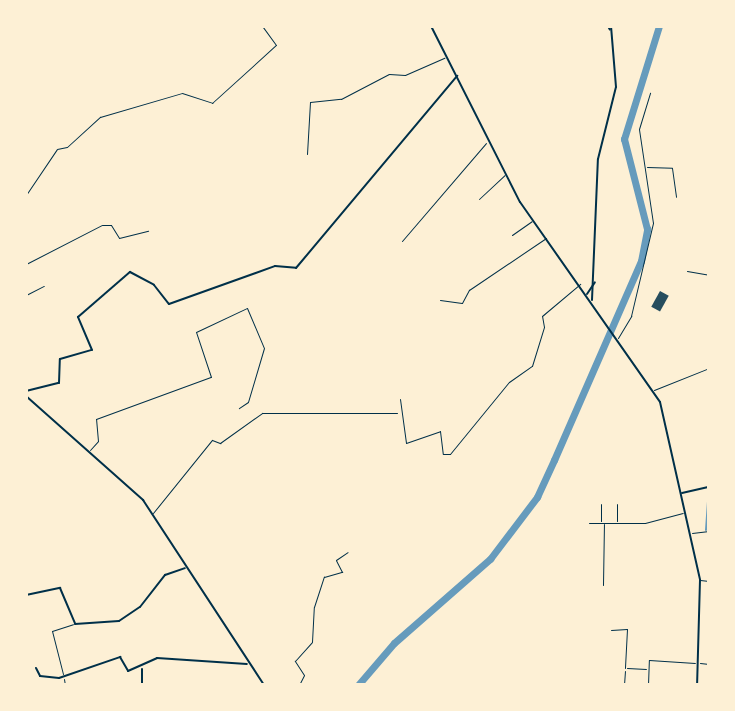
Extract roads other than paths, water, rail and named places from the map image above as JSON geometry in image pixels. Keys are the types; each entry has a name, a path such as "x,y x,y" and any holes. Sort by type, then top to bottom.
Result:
{"street":[{"path":"431,26 505,175 533,220 654,390 665,416 700,580 697,685"},
{"path":"592,301 598,159 616,87 610,27"},
{"path":"26,391 59,383 60,359 91,351 78,317 130,272 154,285 169,304 279,265 296,268 457,76"},
{"path":"587,294 595,281"},
{"path":"26,396 153,513 235,633 247,664 264,685"},
{"path":"681,494 709,487"},
{"path":"26,595 60,588 75,624 119,621 140,607 165,575 188,567"},
{"path":"36,668 40,676 64,677 120,657 128,671 142,668 157,658 247,664"},
{"path":"142,668 142,685"}],"lane":[{"path":"26,195 57,149 67,147 100,117 182,93 212,103 276,45 262,26"},
{"path":"307,154 310,102 341,99 389,74 405,75 446,57"},
{"path":"618,338 631,316 653,223 639,129 650,93"},
{"path":"402,241 472,155 489,141"},
{"path":"644,168 672,168 676,197"},
{"path":"479,199 505,175"},
{"path":"512,235 533,220"},
{"path":"26,264 102,225 111,225 119,238 148,231"},
{"path":"440,300 462,303 469,290 546,238"},
{"path":"687,271 709,275"},
{"path":"400,399 406,443 440,431 443,454 450,454 509,382 532,366 544,327 542,316 580,284"},
{"path":"26,295 44,286"},
{"path":"88,452 98,441 96,419 211,377 196,332 247,308 264,348 248,402 239,408"},
{"path":"654,390 709,368"},
{"path":"153,513 212,440 220,443 262,413 354,409 400,414"},
{"path":"601,504 603,585"},
{"path":"617,504 617,525"},
{"path":"589,523 617,525 685,512"},
{"path":"690,534 709,531"},
{"path":"299,685 304,675 295,661 312,642 313,615 324,577 342,572 336,560 348,552"},
{"path":"700,580 709,581"},
{"path":"65,685 52,631 75,624"},
{"path":"611,630 627,629 624,685"},
{"path":"648,685 649,660 709,664"},
{"path":"625,668 649,669"},
{"path":"118,685 130,685"}],"waterway":[{"path":"358,685 394,643 490,559 537,497 554,460 641,261 647,229 624,139 659,26"},
{"path":"706,530 709,491"}]}
